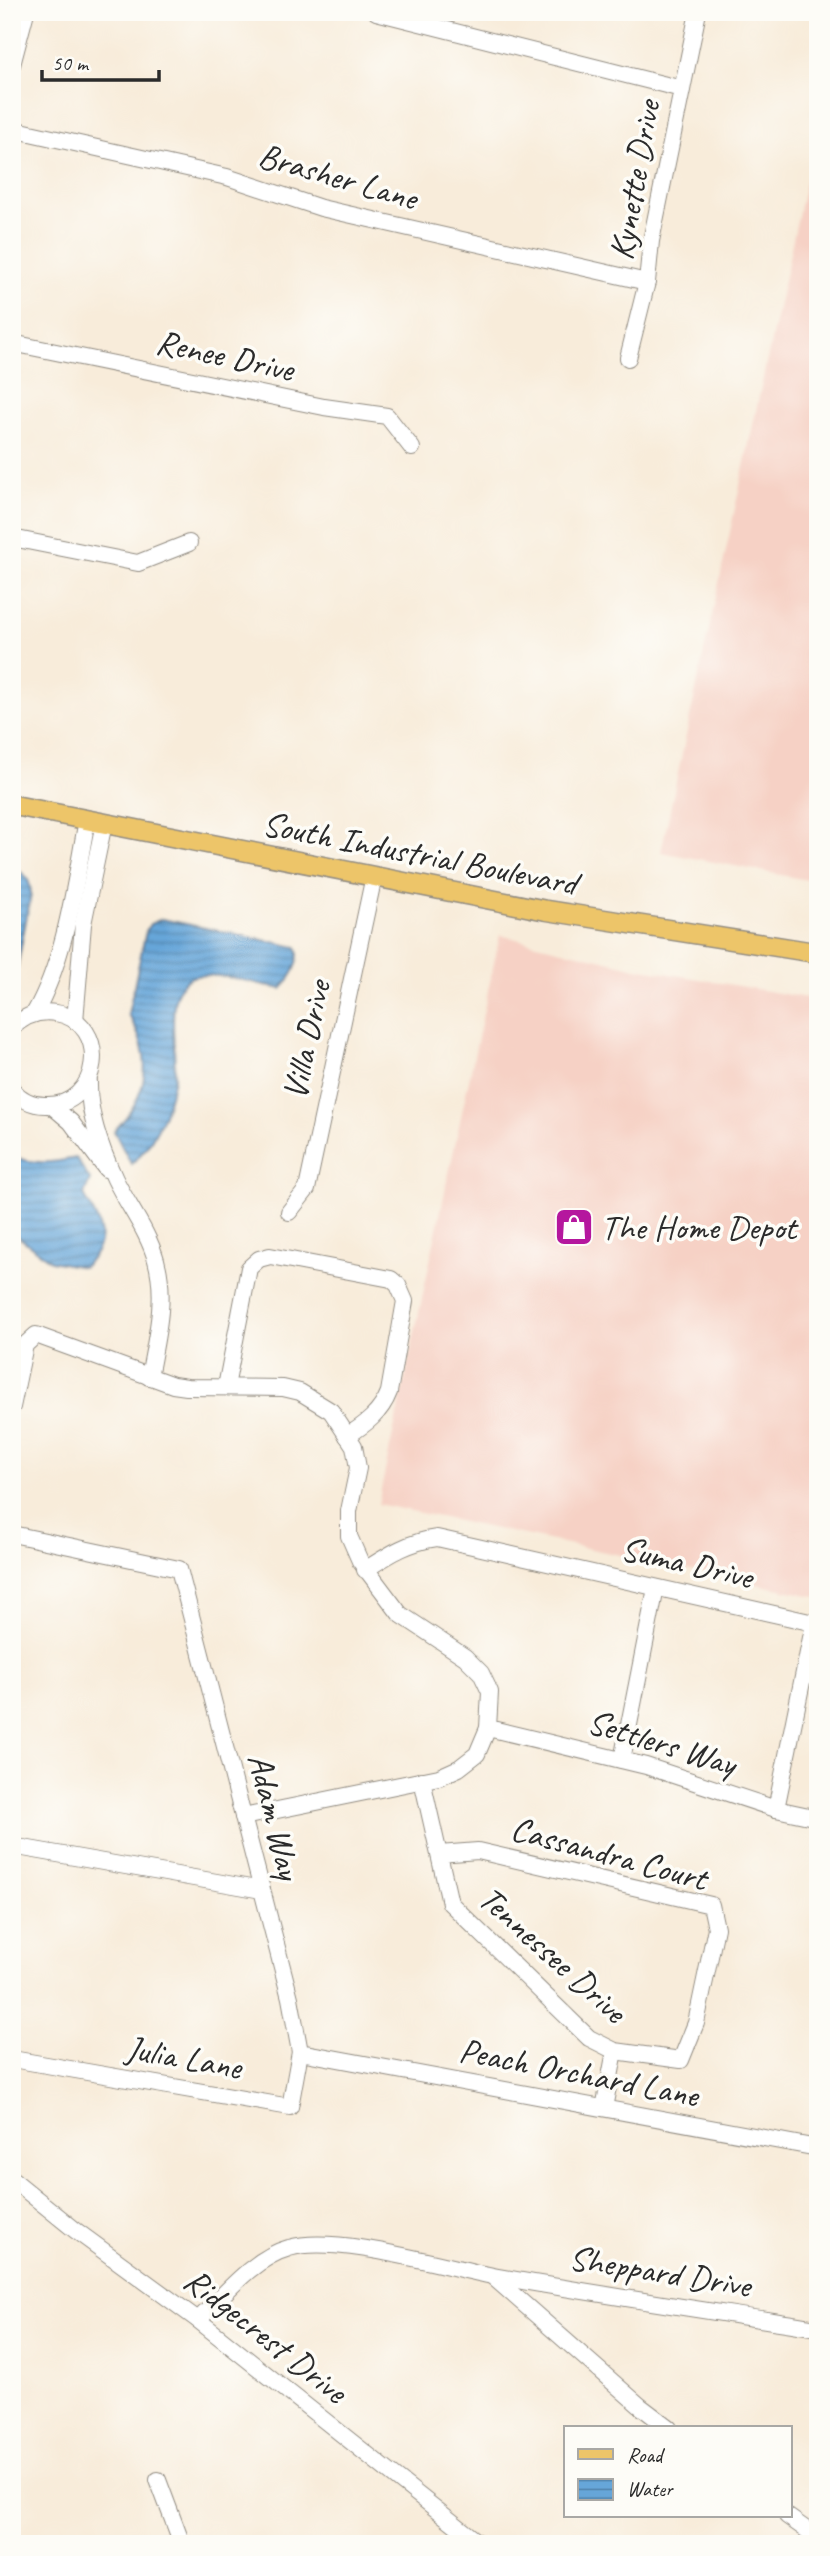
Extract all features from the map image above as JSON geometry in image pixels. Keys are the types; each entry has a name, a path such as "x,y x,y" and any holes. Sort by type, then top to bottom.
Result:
{"main road":[{"name":"South Industrial Boulevard","path":"12,805 544,910 818,953"}],"street":[{"path":"12,65 26,12"},
{"path":"376,12 682,89"},
{"name":"Kynette Drive","path":"628,358 647,282 651,241 698,12"},
{"name":"Brasher Lane","path":"12,129 227,177 320,208 647,282"},
{"name":"Renee Drive","path":"12,343 324,407 387,416 412,448"},
{"path":"12,538 138,563 189,542"},
{"path":"34,1014 52,978 76,881 96,822"},
{"path":"75,1021 83,924 96,822"},
{"name":"Villa Drive","path":"289,1212 307,1189 374,876"},
{"path":"12,1028 25,1017 34,1014 63,1014 85,1030 91,1042 94,1055 88,1101 93,1122 115,1178 142,1226 156,1260 163,1298 149,1377"},
{"path":"12,1089 27,1101 52,1106 67,1102 89,1082"},
{"path":"52,1106 71,1122 115,1178"},
{"path":"226,1387 249,1268 259,1259 270,1256 391,1279 398,1285 405,1301 389,1392 384,1404 369,1422 348,1436"},
{"path":"12,1407 25,1345 36,1335 149,1377 187,1387 283,1388 300,1392 331,1411 354,1446 358,1468 349,1511 349,1536 365,1570 400,1614 448,1644 481,1673 490,1692 488,1728 477,1754 459,1768 422,1780 243,1817"},
{"name":"Adam Way","path":"12,1534 179,1569 290,1998 300,2052"},
{"name":"Suma Drive","path":"365,1570 416,1541 437,1538 814,1623 776,1810"},
{"path":"622,1760 656,1588"},
{"name":"Settlers Way","path":"488,1728 622,1760 776,1810 818,1818"},
{"name":"Tennessee Drive","path":"422,1780 450,1903 589,2038 615,2051"},
{"path":"12,1846 262,1890"},
{"name":"Cassandra Court","path":"439,1854 478,1851 711,1905 716,1928 712,1952 696,2024 681,2060 615,2051"},
{"path":"604,2108 615,2051"},
{"name":"Peach Orchard Lane","path":"300,2052 818,2148"},
{"name":"Julia Lane","path":"12,2059 290,2107 300,2052"},
{"name":"Ridgecrest Drive","path":"12,2179 75,2230 198,2320 480,2544"},
{"name":"Sheppard Drive","path":"198,2320 252,2269 271,2255 302,2245 323,2245 374,2251 492,2276 818,2328"},
{"path":"492,2276 666,2426"},
{"path":"158,2480 179,2536 179,2544"},
{"path":"790,2518 818,2538"}],"shaded area":[{"path":"818,123 818,882 661,852"},
{"path":"500,935 636,968 818,1000 818,1597 378,1504"},
{"path":"818,1676 818,1738 806,1736"}],"water":[{"path":"12,869 27,878 31,894 17,968 12,969"},
{"path":"162,919 297,947 298,959 292,975 281,989 205,975 185,981 174,1004 175,1066 168,1102 154,1136 131,1164 114,1131 135,1103 144,1075 142,1046 128,1014 146,931 150,924"},
{"path":"12,1156 44,1162 76,1158 90,1180 84,1195 95,1215 100,1232 98,1249 83,1267 51,1261 12,1232"}],"place":[{"name":"The Home Depot","path":"574,1227"}]}
